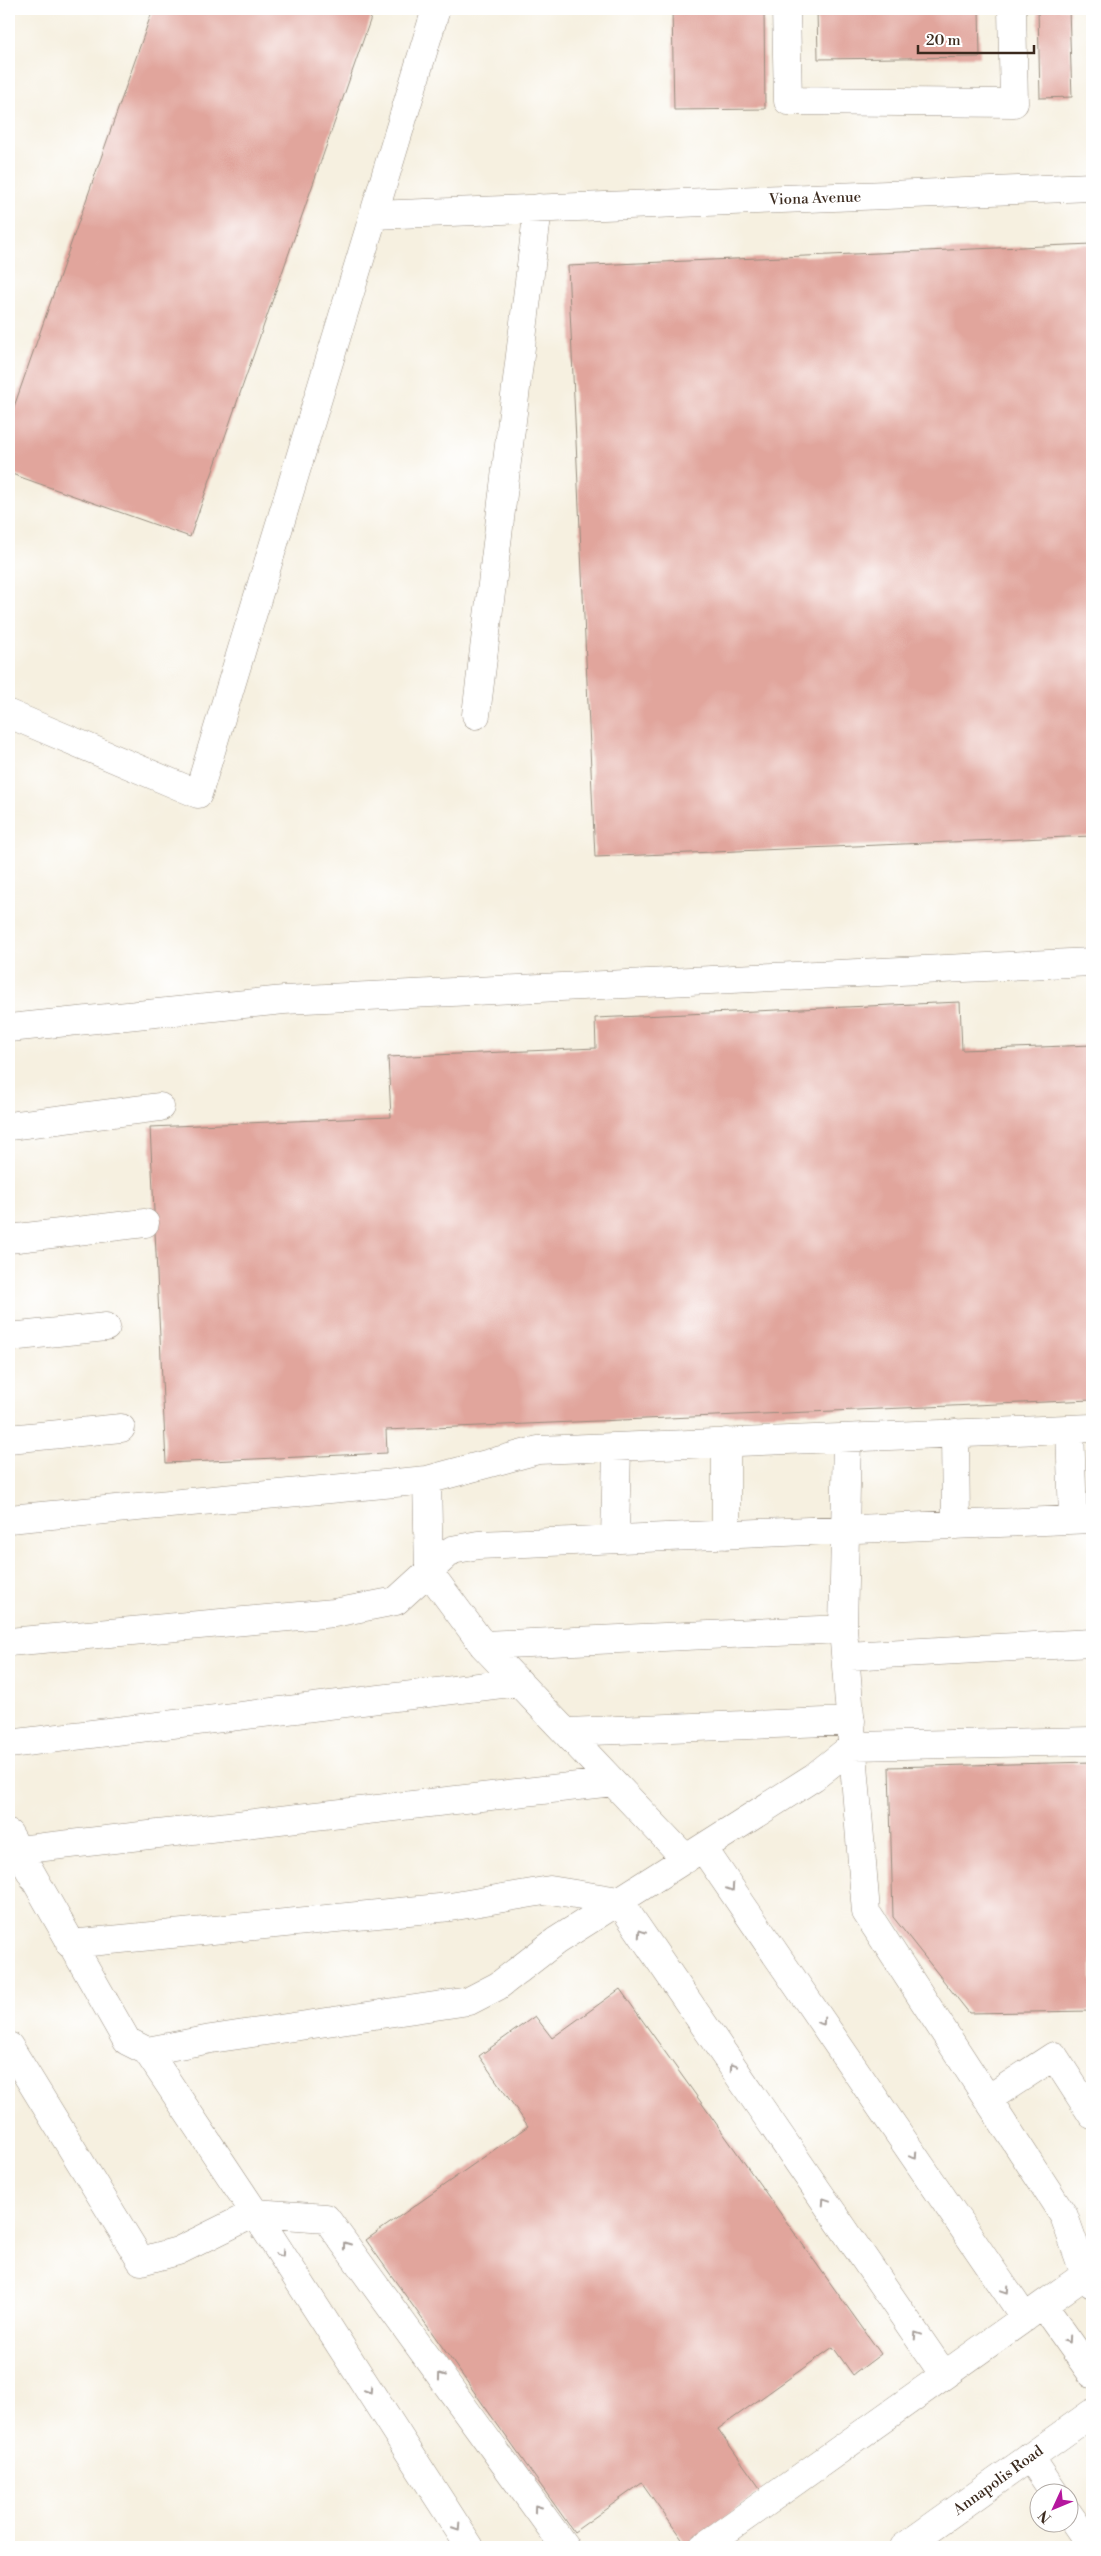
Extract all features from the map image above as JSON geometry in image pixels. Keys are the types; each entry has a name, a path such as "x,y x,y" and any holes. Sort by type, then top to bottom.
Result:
{"street":[{"path":"9,714 198,794 436,9"},
{"path":"786,9 788,100 1014,103 1012,9"},
{"name":"Viona Avenue","path":"373,216 1092,187"},
{"path":"476,715 538,208"},
{"path":"9,1028 284,1000 1092,962"},
{"path":"9,1126 160,1107"},
{"path":"9,1239 145,1223"},
{"path":"9,1337 106,1327"},
{"path":"9,1439 121,1428"},
{"path":"9,1519 427,1480 538,1450 1081,1429 1083,1519 478,1545 452,1550 396,1600 334,1613 9,1642"},
{"path":"955,1433 956,1525"},
{"path":"703,2547 1034,2311 1087,2268 1064,2216 866,1912 844,1629 847,1438"},
{"path":"726,1442 726,1535"},
{"path":"615,1539 617,1447"},
{"path":"427,1480 429,1572 483,1645 613,1782 694,1853 1034,2311 1092,2374"},
{"path":"483,1645 844,1629"},
{"path":"846,1656 1092,1643"},
{"path":"9,1744 519,1682"},
{"path":"566,1732 852,1733 1092,1741"},
{"path":"147,2052 211,2039 469,2001 498,1986 556,1941 814,1777 852,1733"},
{"path":"470,2547 255,2213 147,2052 127,2041 13,1842 613,1782"},
{"path":"70,1944 450,1907 550,1890 619,1901 944,2375"},
{"path":"9,2046 141,2261 178,2251 255,2213 326,2218 565,2547"},
{"path":"988,2099 1054,2056 1092,2115"},
{"name":"Annapolis Road","path":"904,2547 1092,2413"},
{"path":"1030,2457 1048,2484"},
{"path":"1078,2527 1092,2547"}],"building":[{"path":"153,9 374,9 190,537 9,473 9,421"},
{"path":"672,9 764,9 765,109 674,110"},
{"path":"817,9 979,9 980,57 818,59"},
{"path":"1038,9 1069,9 1072,97 1040,98"},
{"path":"1092,244 1092,836 595,857 568,266"},
{"path":"960,1002 962,1050 1092,1045 1092,1400 386,1430 387,1453 166,1463 150,1127 391,1117 388,1057 596,1048 595,1018"},
{"path":"1092,1762 1092,2011 969,2013 893,1917 889,1767"},
{"path":"620,1989 881,2354 853,2375 833,2347 718,2429 762,2491 686,2545 642,2483 574,2532 366,2240 528,2126 479,2056 535,2016 552,2038"}]}
